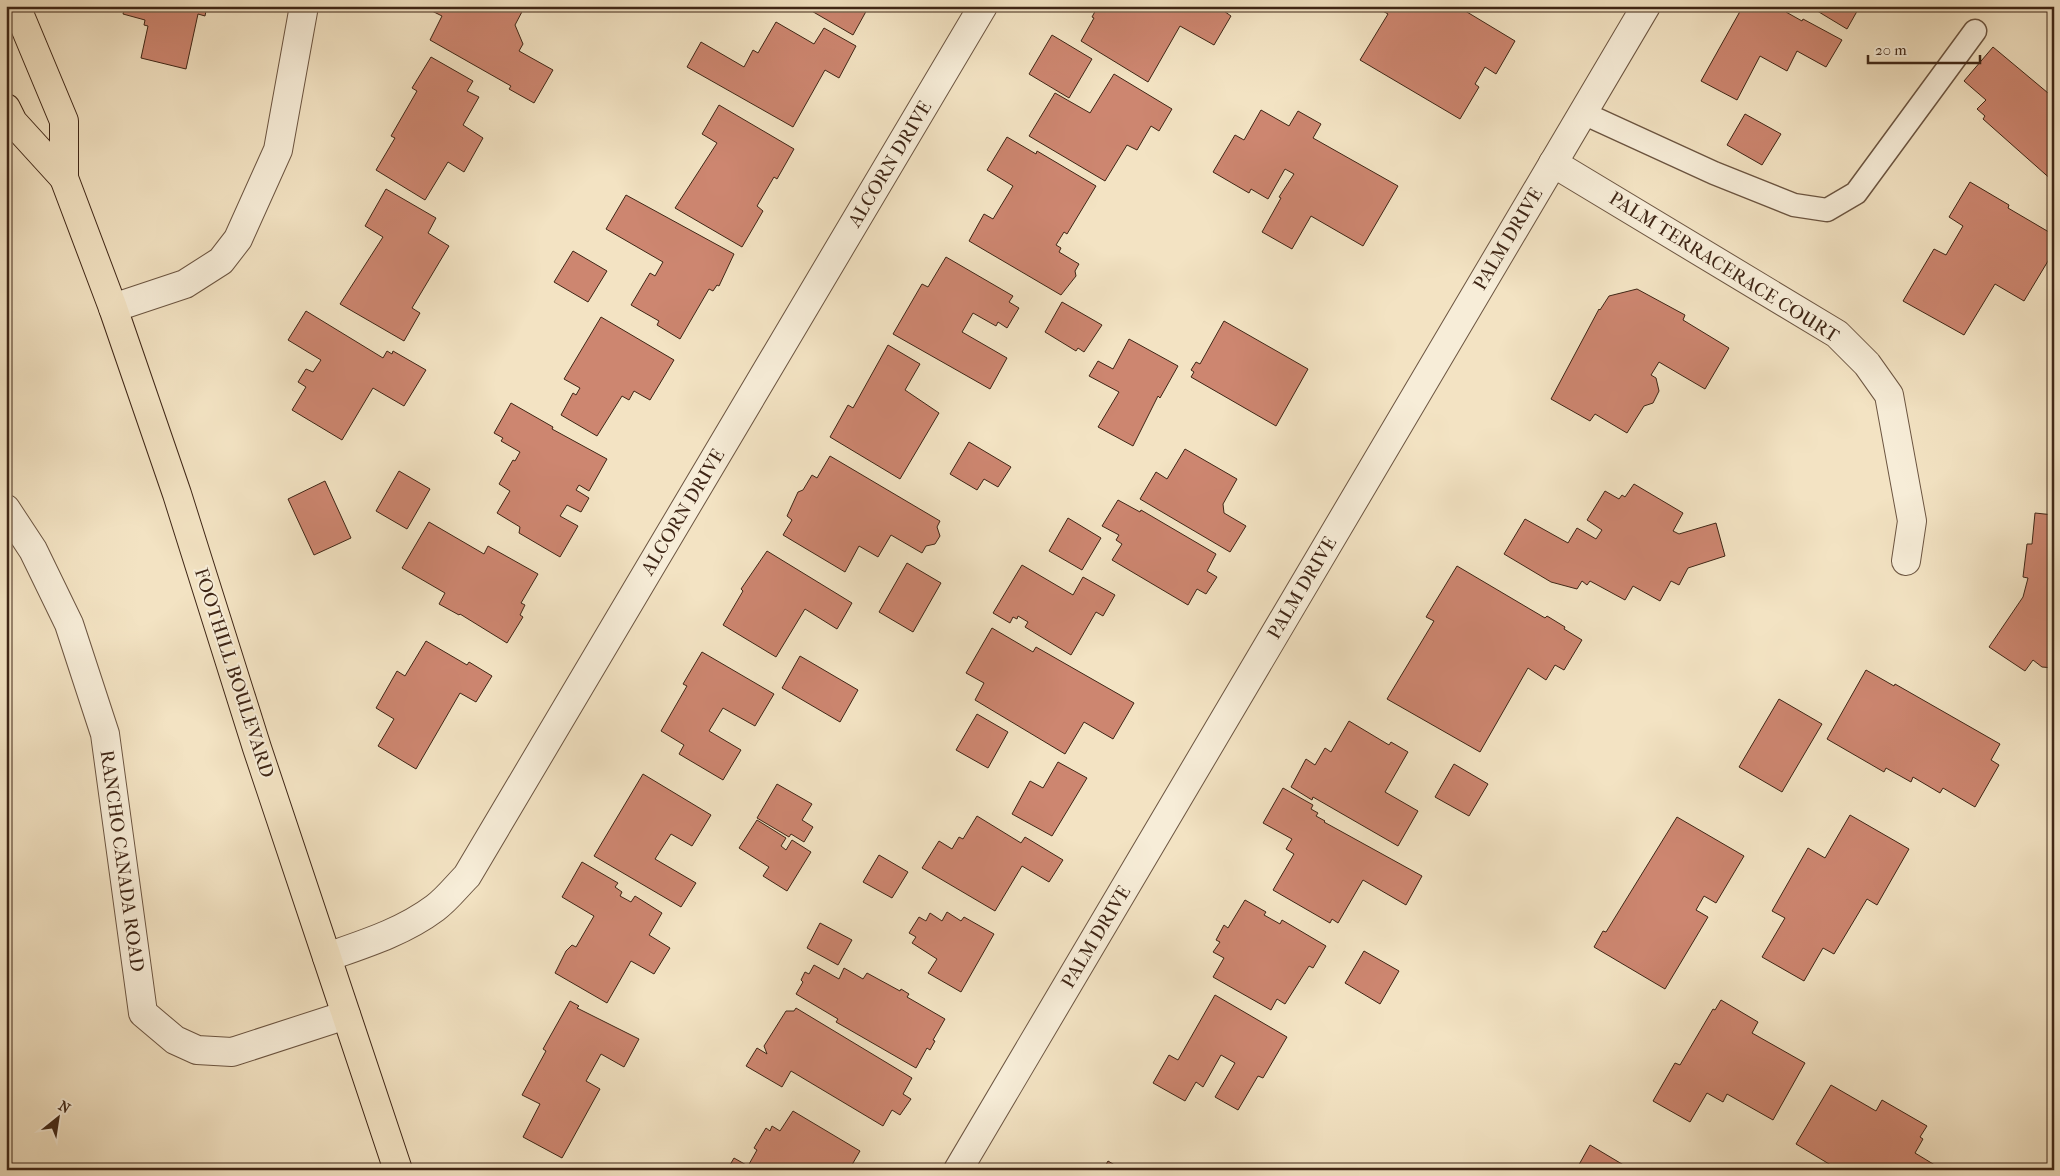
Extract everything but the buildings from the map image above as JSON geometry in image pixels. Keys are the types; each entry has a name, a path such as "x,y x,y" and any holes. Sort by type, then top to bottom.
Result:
{"main road":[{"name":"FOOTHILL BOULEVARD","path":"16,6 64,120 64,178 113,308 178,494 257,748 398,1170"},
{"name":"FOOTHILL BOULEVARD","path":"6,108 13,122 64,178"}],"street":[{"path":"113,308 185,284 221,262 238,239 278,150 304,6"},
{"name":"ALCORN DRIVE","path":"327,957 391,934 420,918 436,908 467,876 983,6"},
{"name":"PALM DRIVE","path":"958,1170 1646,6"},
{"name":"PALM TERRACERACE COURT","path":"1553,163 1837,334 1866,364 1889,395 1912,521 1906,560"},
{"name":"RANCHO CANADA ROAD","path":"6,510 33,550 69,624 105,734 143,1013 175,1040 197,1050 232,1052 346,1015"}],"lane":[{"path":"1583,113 1714,173 1794,206 1827,210 1856,193 1975,31"}]}
